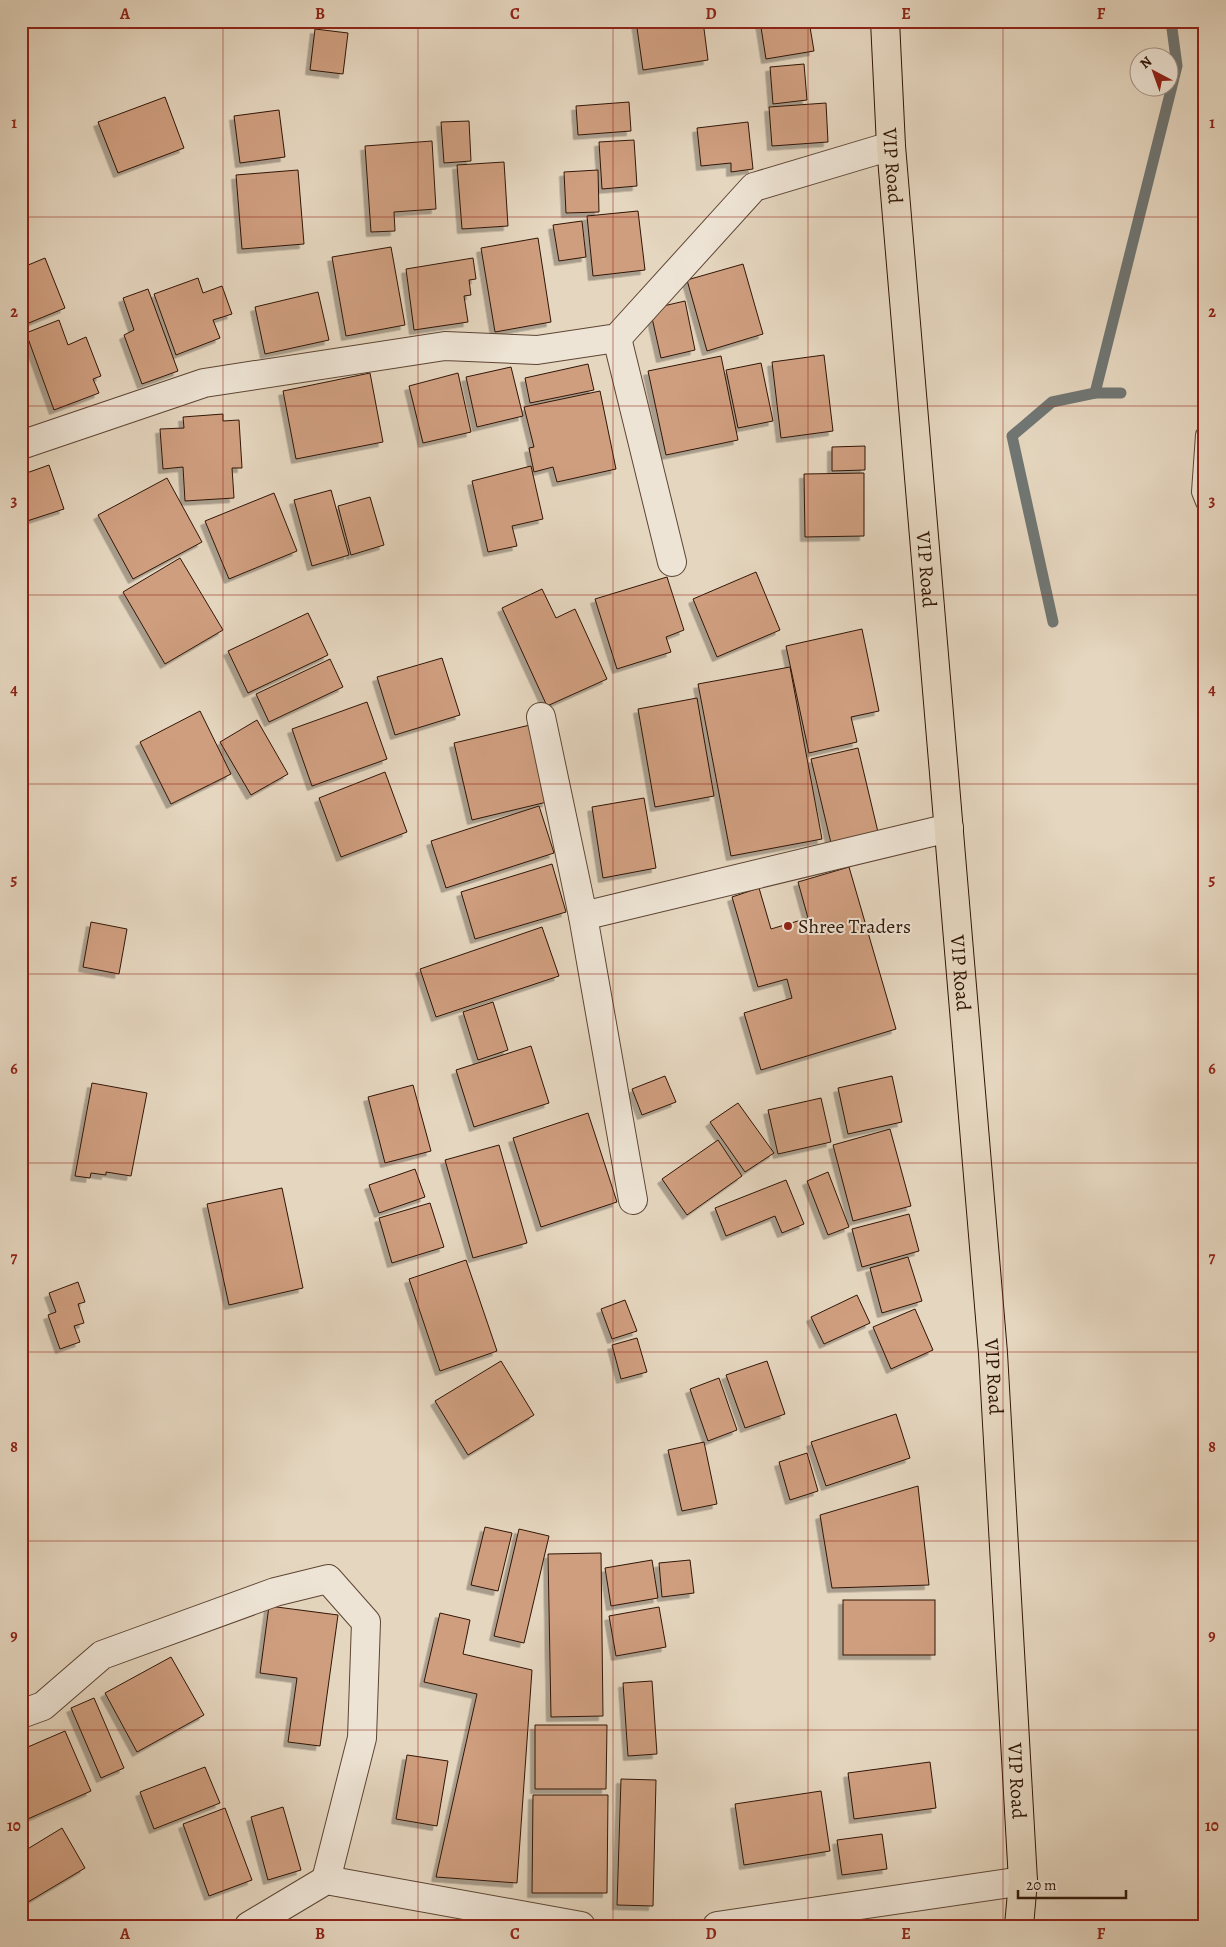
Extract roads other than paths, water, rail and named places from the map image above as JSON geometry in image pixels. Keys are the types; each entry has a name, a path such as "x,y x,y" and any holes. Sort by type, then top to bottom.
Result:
{"highway":[{"name":"VIP Road","path":"885,21 891,146 994,1353 1023,1881 1019,1926"}],"street":[{"path":"21,445 204,383 445,346 537,350 617,338 754,187 891,146"},
{"path":"617,338 672,562"},
{"path":"542,717 583,916 633,1200"},
{"path":"583,916 949,828"},
{"path":"21,1714 44,1706 102,1655 275,1592 328,1579 366,1622 362,1738 326,1880"},
{"path":"249,1926 326,1880 581,1926"},
{"path":"717,1926 1023,1881"}],"lane":[{"path":"1205,435 1202,492 1205,502"}],"waterway":[{"path":"1095,393 1177,66 1171,21"},
{"path":"1053,622 1012,436 1052,402 1095,393 1121,393"}],"place":[{"name":"Shree Traders","path":"788,926"}]}
